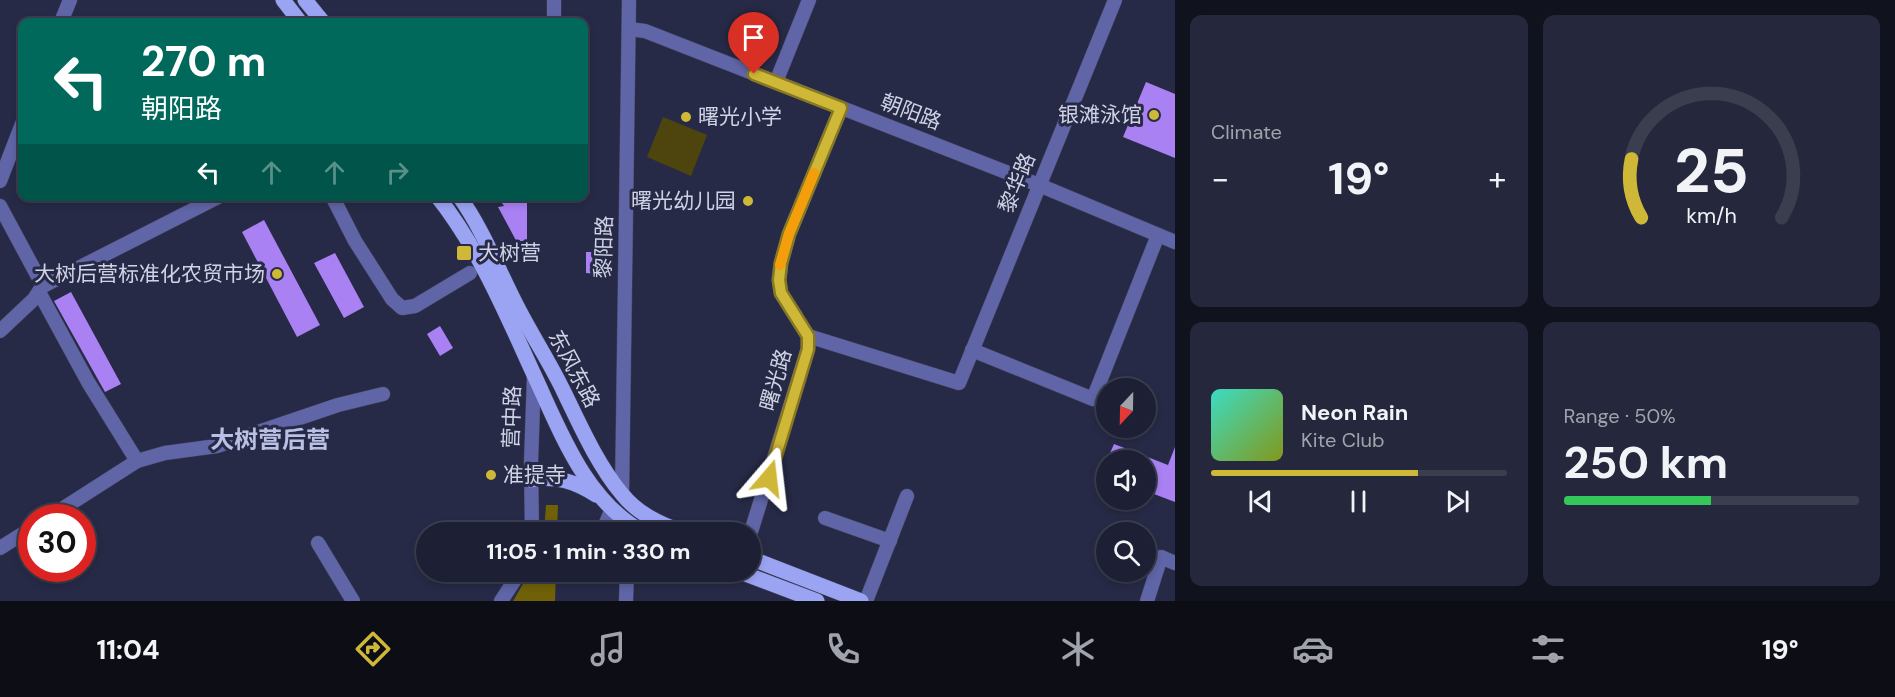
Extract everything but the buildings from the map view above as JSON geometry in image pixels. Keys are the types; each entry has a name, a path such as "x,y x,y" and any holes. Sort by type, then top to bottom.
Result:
{"main road":[{"path":"283,0 297,18"},
{"path":"305,0 320,18"},
{"name":"东风东路","path":"441,201 482,264 572,455 607,504 627,522"},
{"name":"东风东路","path":"462,201 494,257 518,309 586,436 622,494 638,510 656,522"},
{"path":"531,480 547,477 563,480 586,489 607,504"},
{"path":"761,562 861,601"},
{"path":"761,580 817,601"}],"street":[{"path":"63,18 70,0"},
{"path":"554,0 554,18"},
{"name":"黎阳路","path":"622,494 629,0"},
{"path":"776,82 809,0"},
{"name":"黎华路","path":"808,336 959,383 1115,0"},
{"name":"朝阳路","path":"629,29 645,31 776,82 1039,185 1175,242"},
{"name":"曙光路","path":"754,522 808,349 808,336 781,293 779,280 781,263 789,234 841,108"},
{"path":"0,181 18,134"},
{"path":"0,331 34,299 41,289 210,201"},
{"path":"335,201 392,299 402,308 415,306 470,273"},
{"path":"0,206 88,382 137,461"},
{"path":"972,350 1093,399 1158,235"},
{"name":"营中路","path":"532,522 534,376"},
{"path":"70,504 137,461 165,453 217,446 338,405 383,394"},
{"path":"866,601 907,496"},
{"path":"604,522 607,504"},
{"path":"825,518 890,541"},
{"path":"0,548 18,537"},
{"path":"318,543 353,601"},
{"path":"1147,601 1161,558 1175,563"},
{"path":"501,601 513,582"},
{"path":"626,601 627,582"}],"shaded area":[{"path":"663,117 707,135 691,176 647,157"},
{"path":"546,505 558,505 557,522 545,522"},
{"path":"524,582 556,582 555,601 513,601"}],"slow traffic":[{"path":"780,265 789,234 814,173"}],"place":[{"name":"银滩泳馆","path":"1154,115"},
{"name":"曙光小学","path":"686,117"},
{"name":"曙光幼儿园","path":"748,201"},
{"name":"大树营","path":"464,253"},
{"name":"大树后营标准化农贸市场","path":"277,274"},
{"name":"准提寺","path":"491,475"}],"district":[{"name":"大树营后营","path":"270,440"}],"route":[{"path":"754,74 841,108 789,234 781,263 779,280 781,293 808,336 808,349 769,478"}]}
